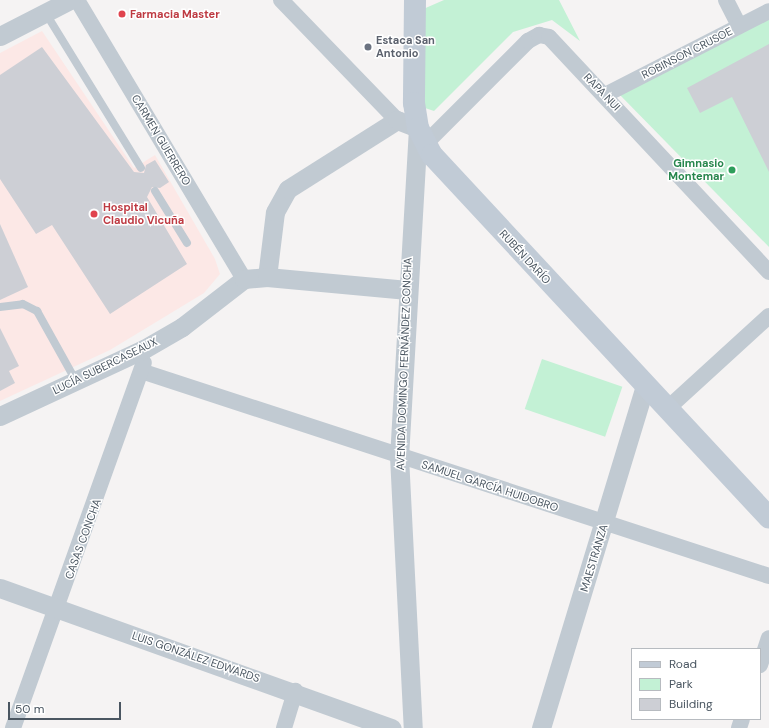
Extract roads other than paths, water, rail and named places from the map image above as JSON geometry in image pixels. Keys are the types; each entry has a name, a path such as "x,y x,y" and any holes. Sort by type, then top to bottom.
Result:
{"main road":[{"name":"AVENIDA DOMINGO FERNÁNDEZ CONCHA","path":"417,1 414,103 422,136"},
{"name":"RUBÉN DARÍO","path":"422,136 449,176 769,518"}],"street":[{"path":"0,36 70,0"},
{"name":"CARMEN GUERRERO","path":"77,0 244,279"},
{"path":"281,0 397,120 422,136"},
{"path":"726,0 739,26"},
{"name":"ROBINSON CRUSOE","path":"605,95 769,11"},
{"name":"RAPA NUI","path":"422,136 534,36 549,37 605,95 769,272"},
{"path":"267,277 275,212 282,196 296,183 397,120"},
{"name":"AVENIDA DOMINGO FERNÁNDEZ CONCHA","path":"413,728 399,456 407,290 422,136"},
{"path":"244,279 267,277 407,290"},
{"name":"LUCÍA SUBERCASEAUX","path":"0,416 144,349 182,326 244,279"},
{"path":"667,409 769,316"},
{"name":"CASAS CONCHA","path":"13,728 144,372 144,349"},
{"name":"SAMUEL GARCÍA HUIDOBRO","path":"144,372 769,576"},
{"name":"MAESTRANZA","path":"541,728 605,523 645,386"},
{"name":"LUIS GONZÁLEZ EDWARDS","path":"0,588 57,611 296,691 392,728"},
{"path":"761,662 769,638"},
{"path":"284,728 296,691"}],"lane":[{"path":"46,12 141,168"},
{"path":"156,191 187,243"},
{"path":"0,307 23,304 38,311 76,381"}],"place":[{"name":"Farmacia Master","path":"122,14"},
{"name":"Estaca San Antonio","path":"368,47"},
{"name":"Gimnasio Montemar","path":"732,170"},
{"name":"Hospital Claudio Vicuña","path":"94,214"}]}
